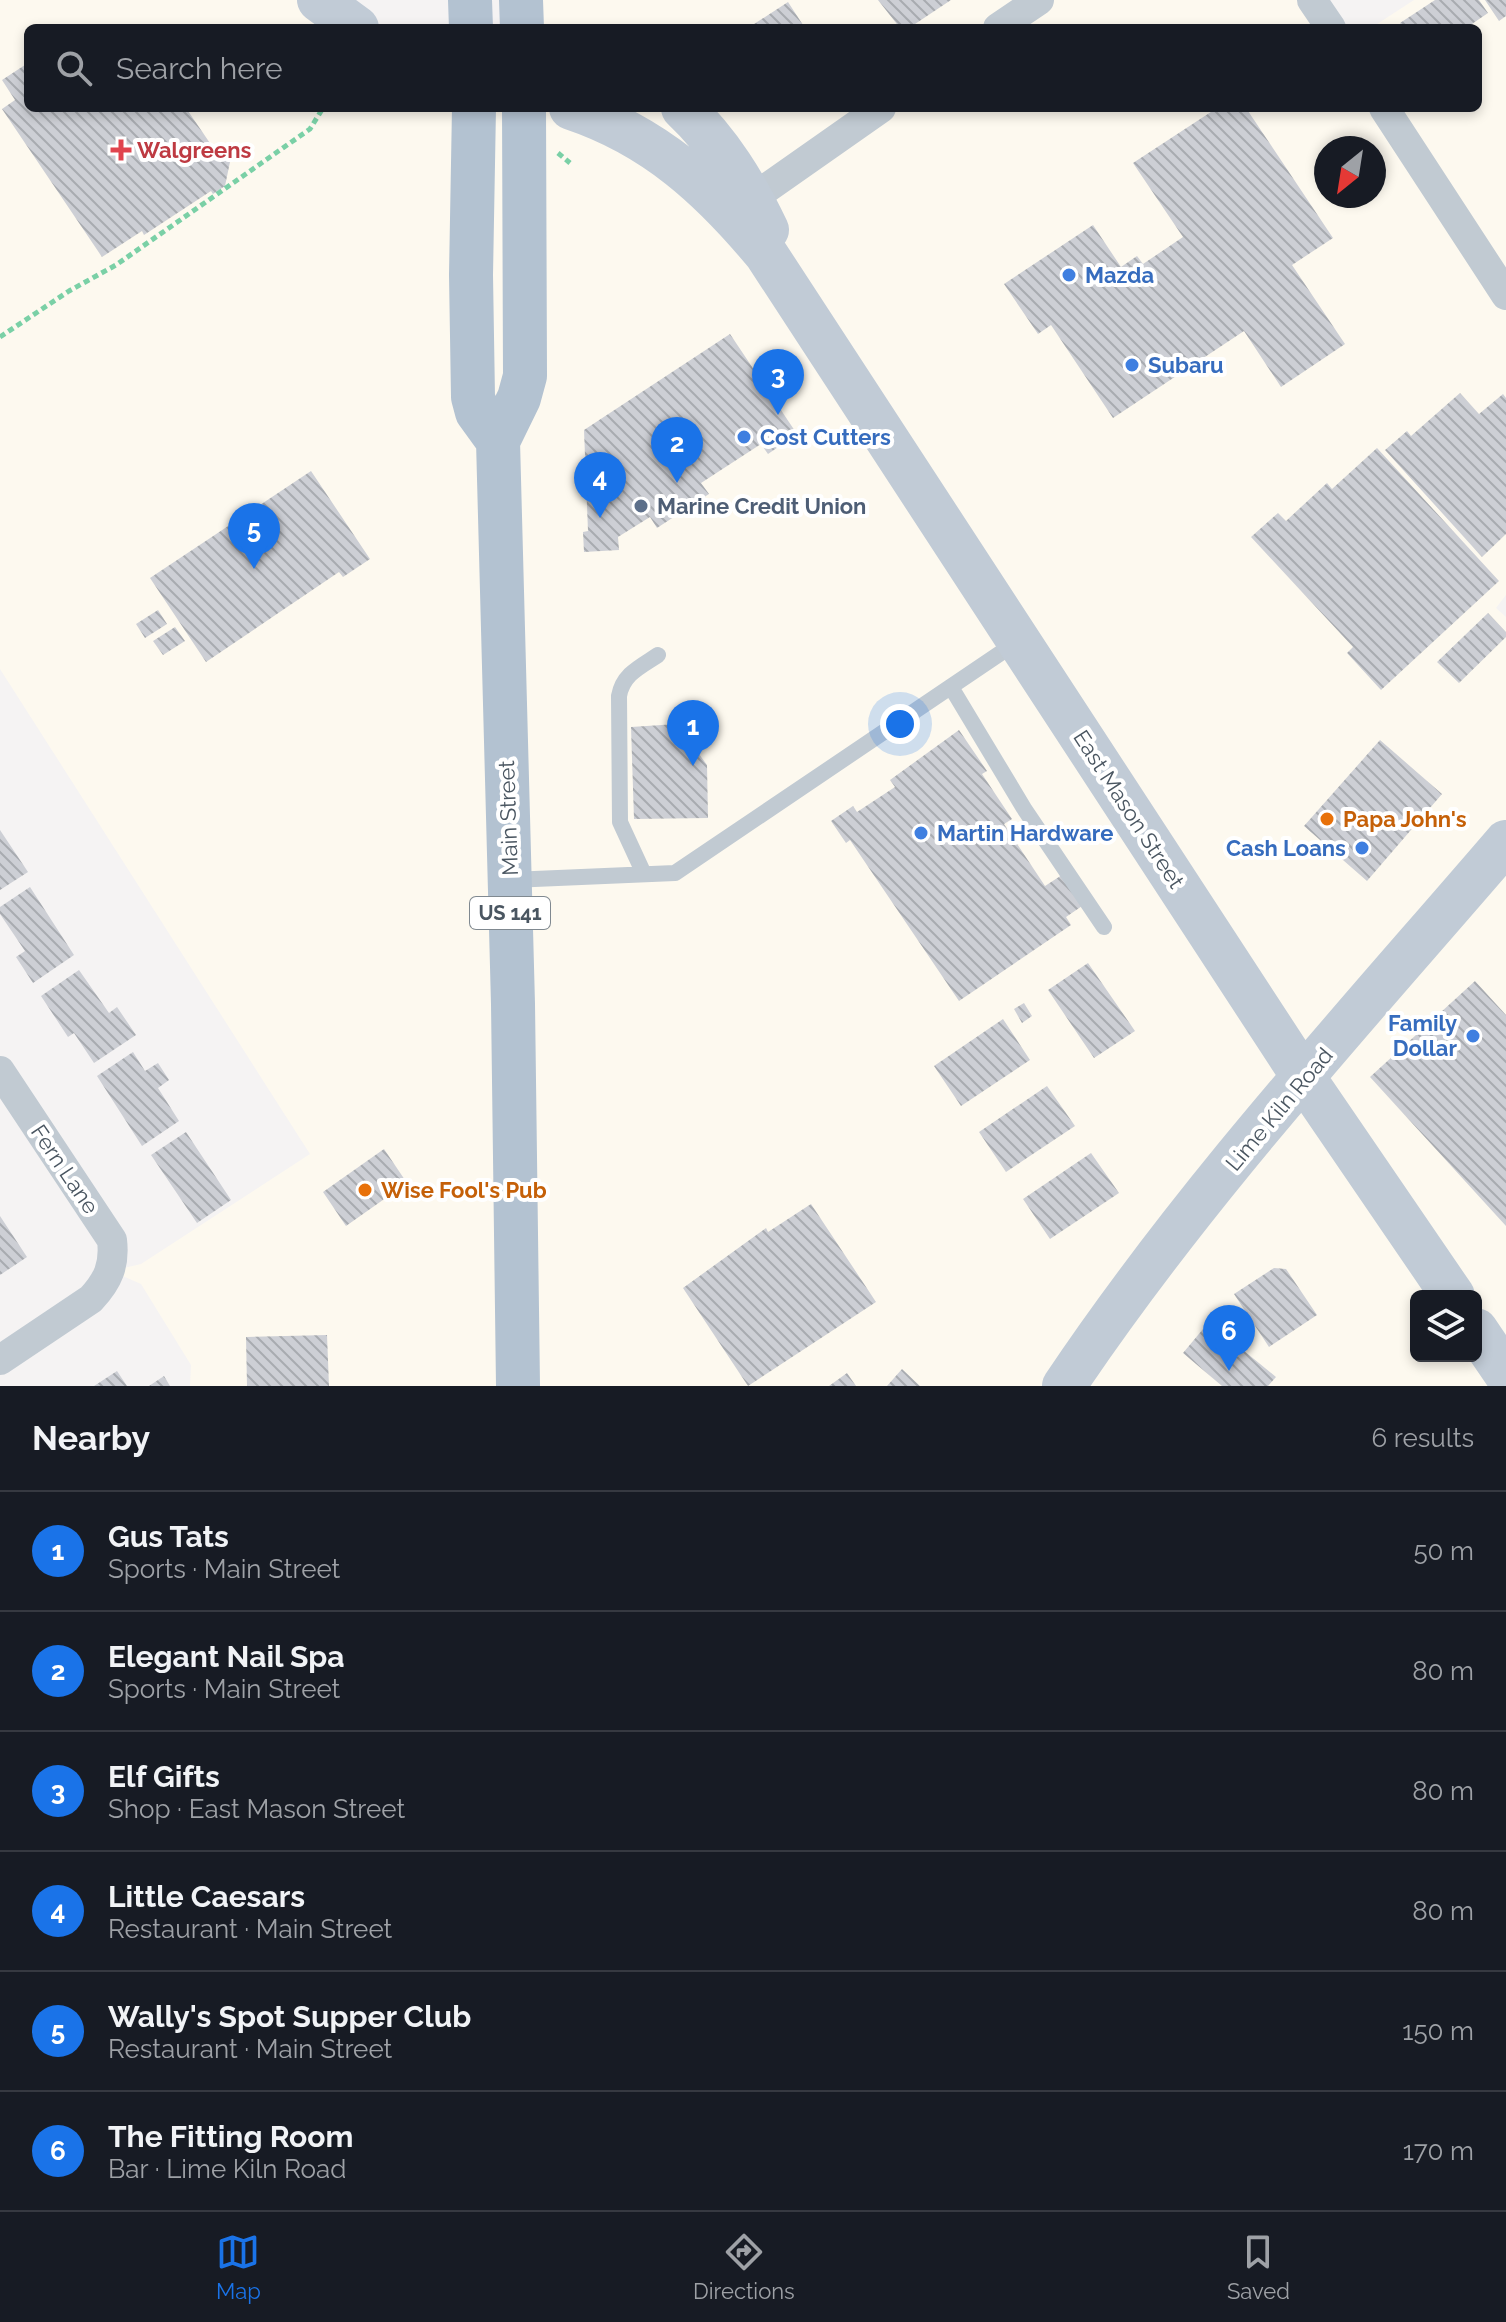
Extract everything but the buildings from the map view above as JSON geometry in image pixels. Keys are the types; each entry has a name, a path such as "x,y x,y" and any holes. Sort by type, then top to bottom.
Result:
{"main road":[{"path":"319,0 352,24"},
{"path":"467,8 523,20"},
{"path":"474,112 473,397 481,419 498,441"},
{"name":"Main Street","path":"518,1386 498,441 519,398 525,376 524,112"},
{"name":"East Mason Street","path":"581,112 617,127 666,155 742,205"},
{"name":"East Mason Street","path":"687,112 729,161 742,205 810,318 1304,1078 1449,1290"},
{"name":"Lime Kiln Road","path":"1064,1386 1160,1251 1506,842"},
{"path":"1482,1339 1506,1374"}],"street":[{"path":"1004,24 1039,0"},
{"path":"1312,0 1328,24"},
{"path":"742,205 875,112"},
{"path":"1387,112 1506,295"},
{"name":"Fern Lane","path":"0,1071 112,1240 114,1257 103,1287 91,1299 0,1360"}],"lane":[{"path":"509,880 675,873 1019,640"},
{"path":"644,874 620,822 619,696 627,676 658,655"},
{"path":"951,687 1025,810 1104,927"}],"path":[{"path":"0,337 69,291 116,265 310,129 321,112"}],"shaded area":[{"path":"0,0 319,0 352,24 24,24 24,112 1482,112 1482,24 1377,24 1414,0 1506,0 1506,595 1496,608 1506,617 1506,1386 190,1386 191,1365 141,1284 111,1271 141,1264 310,1154 0,669"},
{"path":"521,0 1312,0 1328,24 522,24"}],"place":[{"name":"Walgreens","path":"121,150"},
{"name":"Mazda","path":"1069,275"},
{"name":"Subaru","path":"1132,365"},
{"name":"Elf Gifts","path":"778,415"},
{"name":"Cost Cutters","path":"744,437"},
{"name":"Elegant Nail Spa","path":"677,483"},
{"name":"Marine Credit Union","path":"641,506"},
{"name":"Little Caesars","path":"600,518"},
{"name":"Wally's Spot Supper Club","path":"254,569"},
{"name":"Gus Tats","path":"693,766"},
{"name":"Papa John's","path":"1327,819"},
{"name":"Martin Hardware","path":"921,833"},
{"name":"Cash Loans","path":"1362,848"},
{"name":"Family Dollar","path":"1473,1036"},
{"name":"Wise Fool's Pub","path":"365,1190"},
{"name":"The Fitting Room","path":"1229,1371"}]}
